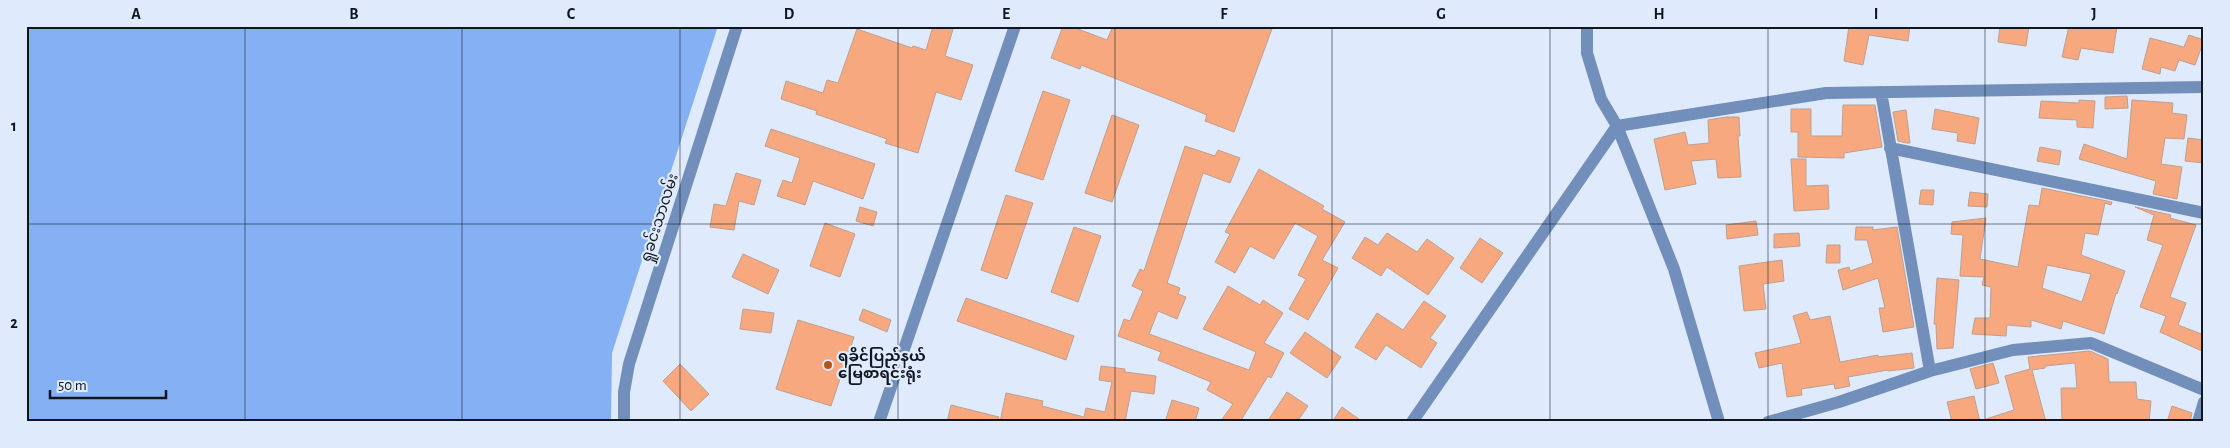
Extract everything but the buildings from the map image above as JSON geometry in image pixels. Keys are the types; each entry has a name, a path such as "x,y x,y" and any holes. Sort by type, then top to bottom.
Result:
{"street":[{"name":"ရှုခင်းသာလမ်း","path":"624,422 624,392 628,364 737,26"},
{"path":"879,422 1015,26"},
{"path":"1587,26 1587,53 1601,99 1617,126 1674,269 1719,422"},
{"path":"1412,422 1617,126 1826,93 2204,87"},
{"path":"1880,92 1930,370"},
{"path":"1890,148 2204,213"},
{"path":"1768,422 1839,402 1930,370 2014,350 2091,344 2204,390"},
{"path":"2198,422 2204,402"}],"water":[{"path":"26,26 718,26 612,353 611,422 26,422"}],"place":[{"name":"ရခိုင်ပြည်နယ် မြေစာရင်းရုံး","path":"828,365"}]}
